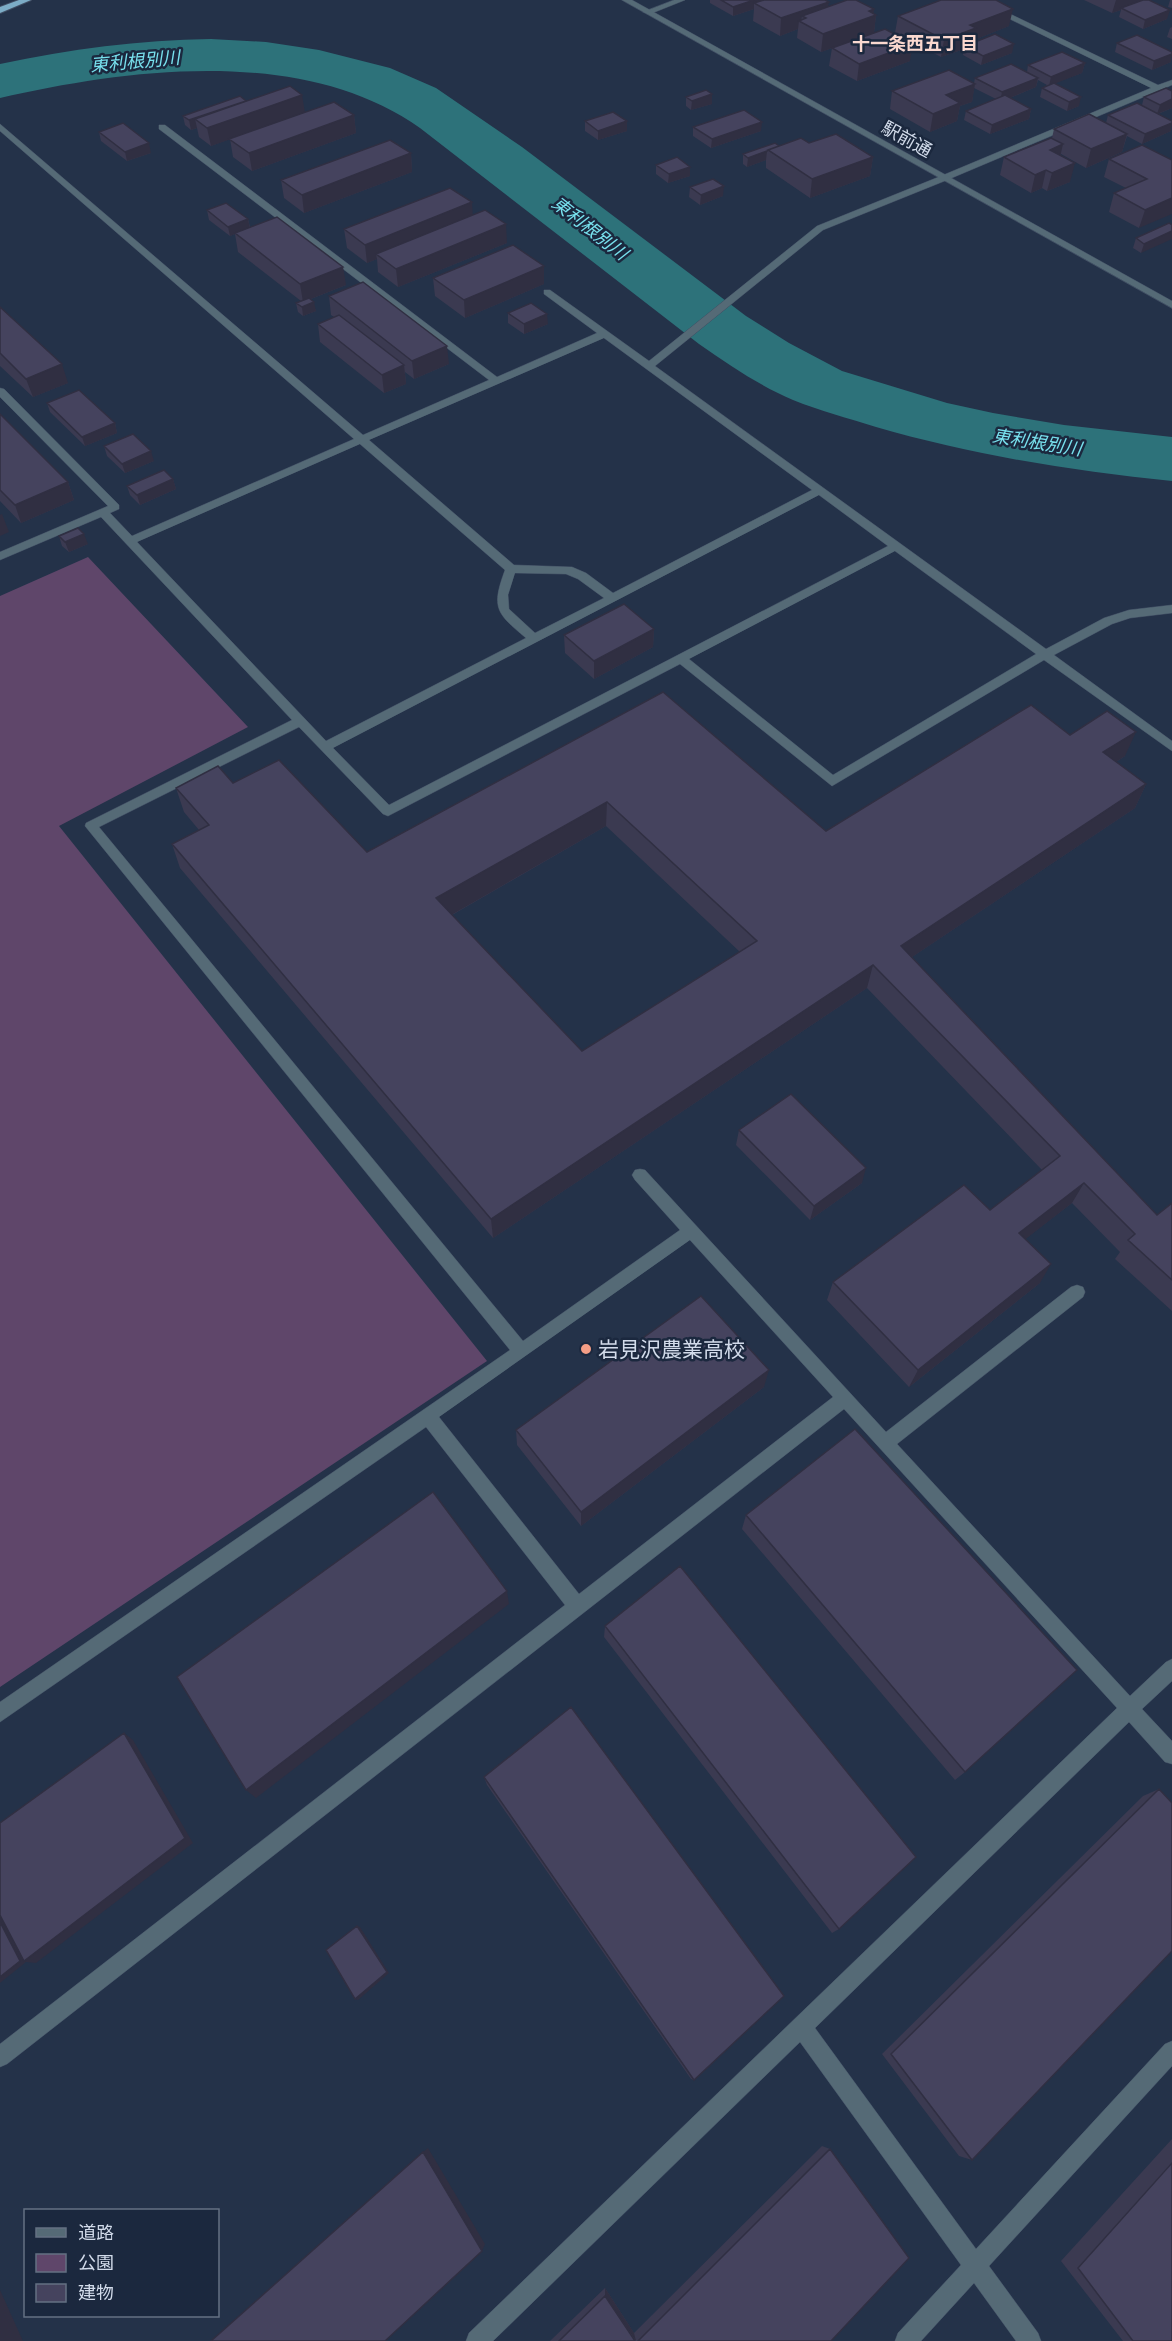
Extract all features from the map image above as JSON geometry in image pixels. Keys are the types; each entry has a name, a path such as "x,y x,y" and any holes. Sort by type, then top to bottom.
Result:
{"highway":[{"path":"0,10 27,0"}],"street":[{"name":"駅前通","path":"626,0 1172,305"},
{"path":"647,12 681,0"},
{"path":"975,0 1158,88"},
{"path":"649,366 820,228 1172,82"},
{"path":"0,127 511,569 568,570 582,576 612,598"},
{"path":"162,128 495,380"},
{"path":"547,292 1172,747"},
{"path":"131,540 604,334"},
{"path":"0,391 116,507 0,556"},
{"path":"325,747 819,491"},
{"path":"104,512 300,721 388,811 896,546"},
{"path":"511,569 500,596 502,610 534,639"},
{"path":"682,659 832,781 1044,655 1108,621 1129,614 1172,609"},
{"path":"300,721 91,826 521,1351"},
{"path":"640,1175 1172,1755"},
{"path":"0,1713 691,1231"},
{"path":"885,1443 1077,1292"},
{"path":"0,2057 844,1399"},
{"path":"428,1416 578,1607"},
{"path":"477,2341 1172,1668"},
{"path":"802,2027 1030,2341"},
{"path":"906,2341 1172,2051"}],"green space":[{"path":"88,557 248,727 59,826 487,1361 0,1687 0,596"}],"building":[{"path":"721,0 754,0 733,7"},
{"path":"764,0 825,0 829,2 781,18 754,3"},
{"path":"847,0 856,0 874,9 869,11 876,15 823,34 799,21 806,18 802,16"},
{"path":"941,0 996,0 1013,9 970,25 976,28 944,40 898,16"},
{"path":"1149,0 1170,10 1145,20 1121,8"},
{"path":"885,29 913,44 859,64 832,48"},
{"path":"995,34 1014,44 983,56 965,46"},
{"path":"1137,35 1172,54 1154,61 1117,43"},
{"path":"1062,52 1085,63 1051,77 1028,65"},
{"path":"1011,64 1038,78 1002,92 975,78"},
{"path":"949,70 975,84 946,95 960,103 933,114 892,91"},
{"path":"1054,83 1081,97 1069,102 1042,88"},
{"path":"290,86 302,95 207,128 195,119"},
{"path":"1166,88 1172,91 1172,99 1160,105 1144,97"},
{"path":"706,90 712,94 692,101 686,97"},
{"path":"1005,95 1031,109 992,125 966,111"},
{"path":"240,96 246,101 189,120 183,116"},
{"path":"334,102 354,115 249,153 229,139"},
{"path":"1137,103 1172,123 1145,134 1108,115"},
{"path":"744,110 762,122 712,139 693,127"},
{"path":"613,112 627,121 598,131 585,121"},
{"path":"1089,114 1127,134 1091,149 1054,129"},
{"path":"123,123 149,143 125,152 99,132"},
{"path":"836,134 873,157 812,179 768,150 801,138 809,143"},
{"path":"1051,138 1063,144 1050,150 1075,163 1052,173 1046,170 1035,175 1004,157"},
{"path":"390,140 411,153 302,195 281,180"},
{"path":"775,143 779,146 748,158 743,154"},
{"path":"1142,145 1172,160 1172,198 1145,210 1114,193 1147,179 1109,159"},
{"path":"677,157 690,167 669,174 656,165"},
{"path":"713,179 724,186 701,195 690,187"},
{"path":"450,188 472,202 365,245 344,229"},
{"path":"226,203 248,219 228,227 207,210"},
{"path":"485,210 506,224 396,269 376,254"},
{"path":"277,217 343,267 300,284 235,233"},
{"path":"1169,223 1172,225 1172,231 1144,244 1136,238"},
{"path":"513,245 544,266 464,300 433,278"},
{"path":"363,282 447,346 412,361 329,296"},
{"path":"309,298 314,302 302,307 296,303"},
{"path":"531,303 547,314 524,324 508,313"},
{"path":"0,307 62,364 26,379 0,353"},
{"path":"339,315 404,365 382,375 318,324"},
{"path":"79,390 115,423 82,437 47,403"},
{"path":"0,414 68,482 15,505 0,490"},
{"path":"133,434 151,451 122,464 104,446"},
{"path":"164,470 173,479 137,495 127,486"},
{"path":"78,528 84,534 65,542 59,536"},
{"path":"624,604 654,629 594,661 564,635"},
{"path":"663,692 826,831 1031,705 1070,735 1107,711 1136,732 1103,752 1146,784 901,946 1157,1215 1172,1203 1172,1280 1128,1240 1135,1234 1084,1183 1019,1233 1051,1264 918,1370 833,1282 964,1185 990,1210 1060,1156 873,965 491,1219 172,844 209,825 176,788 218,766 233,783 279,760 367,852","holes":["607,802 757,941 582,1051 436,898"]},
{"path":"791,1094 866,1168 814,1206 739,1130"},
{"path":"701,1296 769,1370 581,1512 516,1430"},
{"path":"855,1429 1077,1670 965,1772 746,1515"},
{"path":"433,1492 507,1591 246,1790 177,1677"},
{"path":"680,1566 916,1857 839,1929 605,1626"},
{"path":"571,1707 784,1996 694,2080 484,1777"},
{"path":"124,1733 185,1838 24,1961 0,1915 0,1823"},
{"path":"1159,1789 1172,1803 1172,1951 972,2160 891,2054"},
{"path":"0,1922 20,1961 0,1977"},
{"path":"357,1926 387,1972 355,1999 326,1950"},
{"path":"830,2149 909,2258 831,2341 638,2341"},
{"path":"423,2152 482,2251 385,2341 211,2341"},
{"path":"1172,2163 1172,2341 1133,2341 1078,2268"},
{"path":"605,2296 635,2341 559,2341"}],"waterway":[{"name":"東利根別川","path":"0,81 101,62 211,55 266,58 319,66 370,80 416,100 441,116 723,330 765,358 808,381 847,396 993,435 1064,447 1172,459"}],"place":[{"name":"岩見沢農業高校","path":"586,1349"}],"district":[{"name":"十一条西五丁目","path":"915,43"}]}
